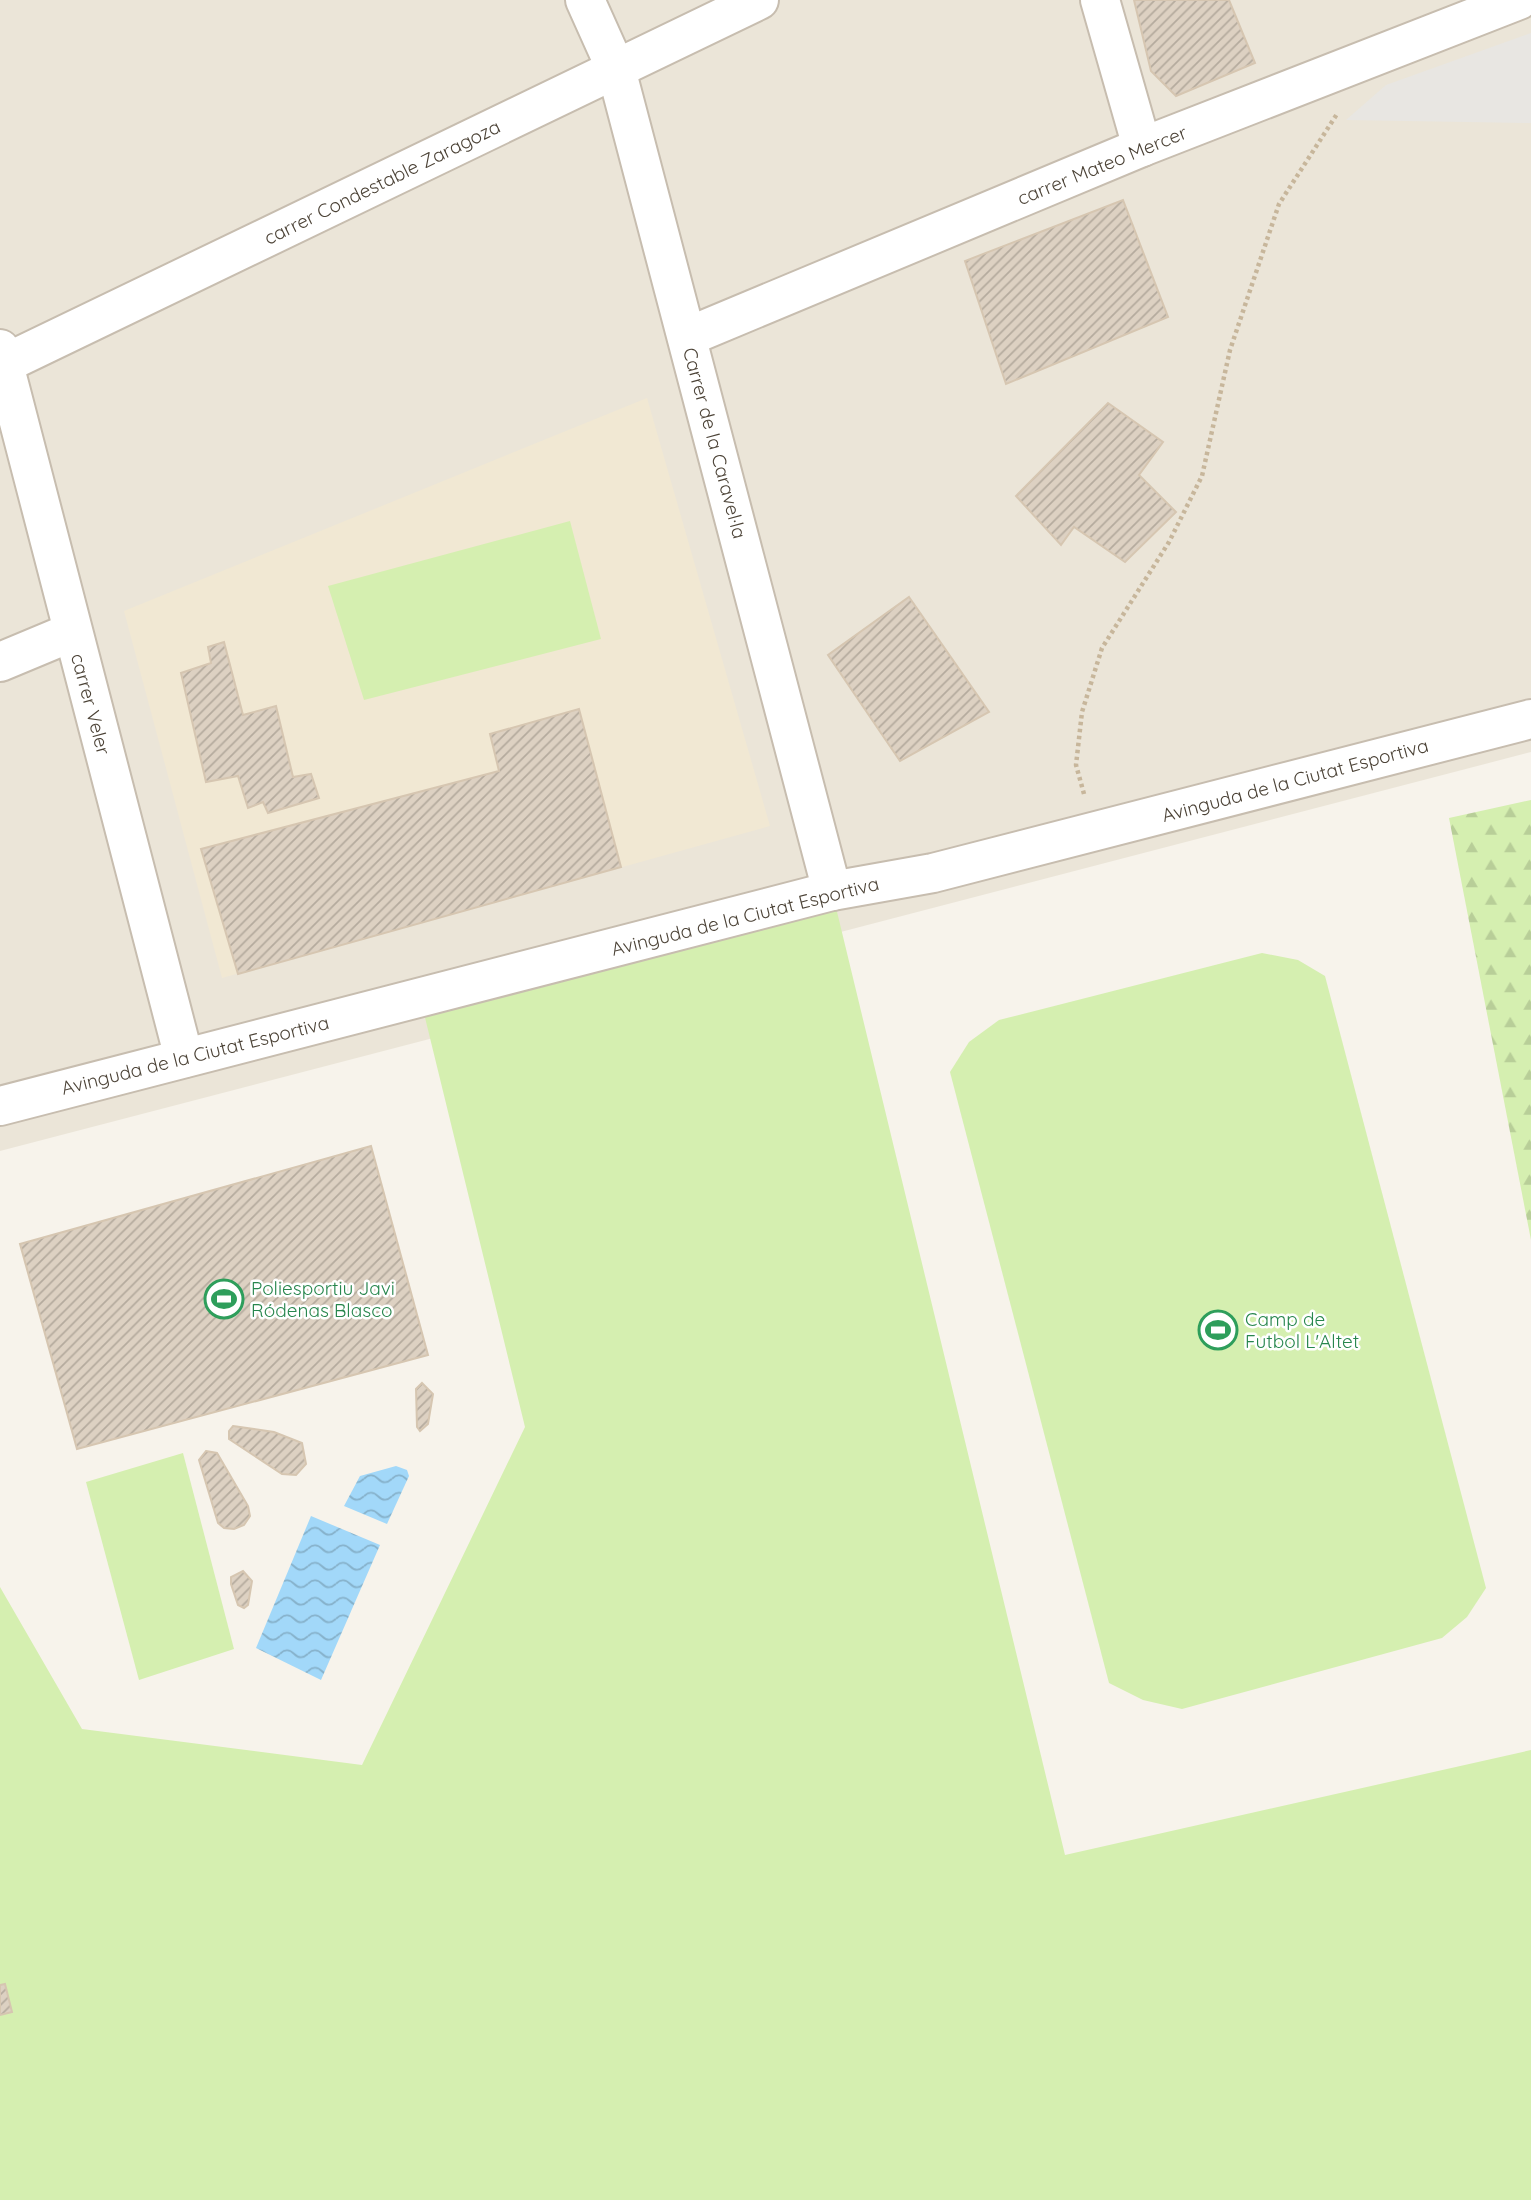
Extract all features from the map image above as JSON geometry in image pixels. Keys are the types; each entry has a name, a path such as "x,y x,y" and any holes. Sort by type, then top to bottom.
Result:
{"street":[{"name":"Carrer de la Caravel·la","path":"585,0 616,69 832,891"},
{"name":"carrer Condestable Zaragoza","path":"2,357 759,0"},
{"path":"1100,0 1142,147"},
{"name":"carrer Mateo Mercer","path":"687,337 1142,147 1519,0"},
{"name":"carrer Veler","path":"2,357 184,1058"},
{"path":"0,662 72,632"},
{"name":"Avinguda de la Ciutat Esportiva","path":"0,1106 832,891 933,873 1531,719"}],"path":[{"path":"1098,831 1076,765 1082,712 1102,648 1169,542 1202,476 1230,350 1279,204 1373,57"}],"shaded area":[{"path":"0,0 1531,0 1531,752 0,1151"},
{"path":"1531,33 1531,123 1346,120 1386,85"},
{"path":"647,398 770,826 222,978 124,611"}],"green space":[{"path":"570,521 601,639 364,700 328,586"},
{"path":"1531,800 1531,1240 1449,818"},
{"path":"832,891 1065,1855 1531,1750 1531,2200 0,2200 0,1587 82,1729 362,1765 525,1427 420,997"},
{"name":"Camp de Futbol L'Altet","path":"1262,953 1298,960 1325,976 1486,1588 1467,1617 1442,1638 1182,1709 1143,1700 1109,1683 950,1072 969,1042 999,1020"},
{"path":"183,1453 234,1649 139,1680 86,1482"}],"water":[{"path":"396,1466 407,1470 409,1476 387,1524 344,1506 360,1476"},
{"path":"311,1516 380,1545 321,1680 256,1648"}],"building":[{"path":"1134,0 1229,0 1255,63 1176,96 1151,71"},
{"path":"1123,200 1168,317 1006,384 965,261"},
{"path":"1108,403 1163,442 1139,475 1176,512 1125,562 1074,527 1061,545 1016,496"},
{"path":"909,597 989,712 900,761 828,655"},
{"path":"224,642 243,715 276,706 293,777 311,774 319,798 268,813 263,802 248,808 238,776 206,782 181,673 211,663 208,647"},
{"path":"579,709 621,867 238,974 201,849 499,771 490,734"},
{"name":"Poliesportiu Javi Ródenas Blasco","path":"371,1146 428,1355 77,1449 20,1244"},
{"path":"422,1383 433,1394 428,1424 420,1431 417,1427 416,1389"},
{"path":"233,1426 274,1432 302,1443 306,1464 296,1475 282,1474 229,1439 229,1431"},
{"path":"206,1451 217,1453 248,1506 250,1516 244,1525 234,1529 224,1528 218,1523 199,1460"},
{"path":"243,1571 252,1581 248,1605 244,1608 238,1605 231,1584 231,1577"},
{"path":"5,1984 12,2012 0,2015 0,1985"}],"place":[{"name":"Poliesportiu Javi Ródenas Blasco","path":"224,1299"},
{"name":"Camp de Futbol L'Altet","path":"1218,1330"}]}
